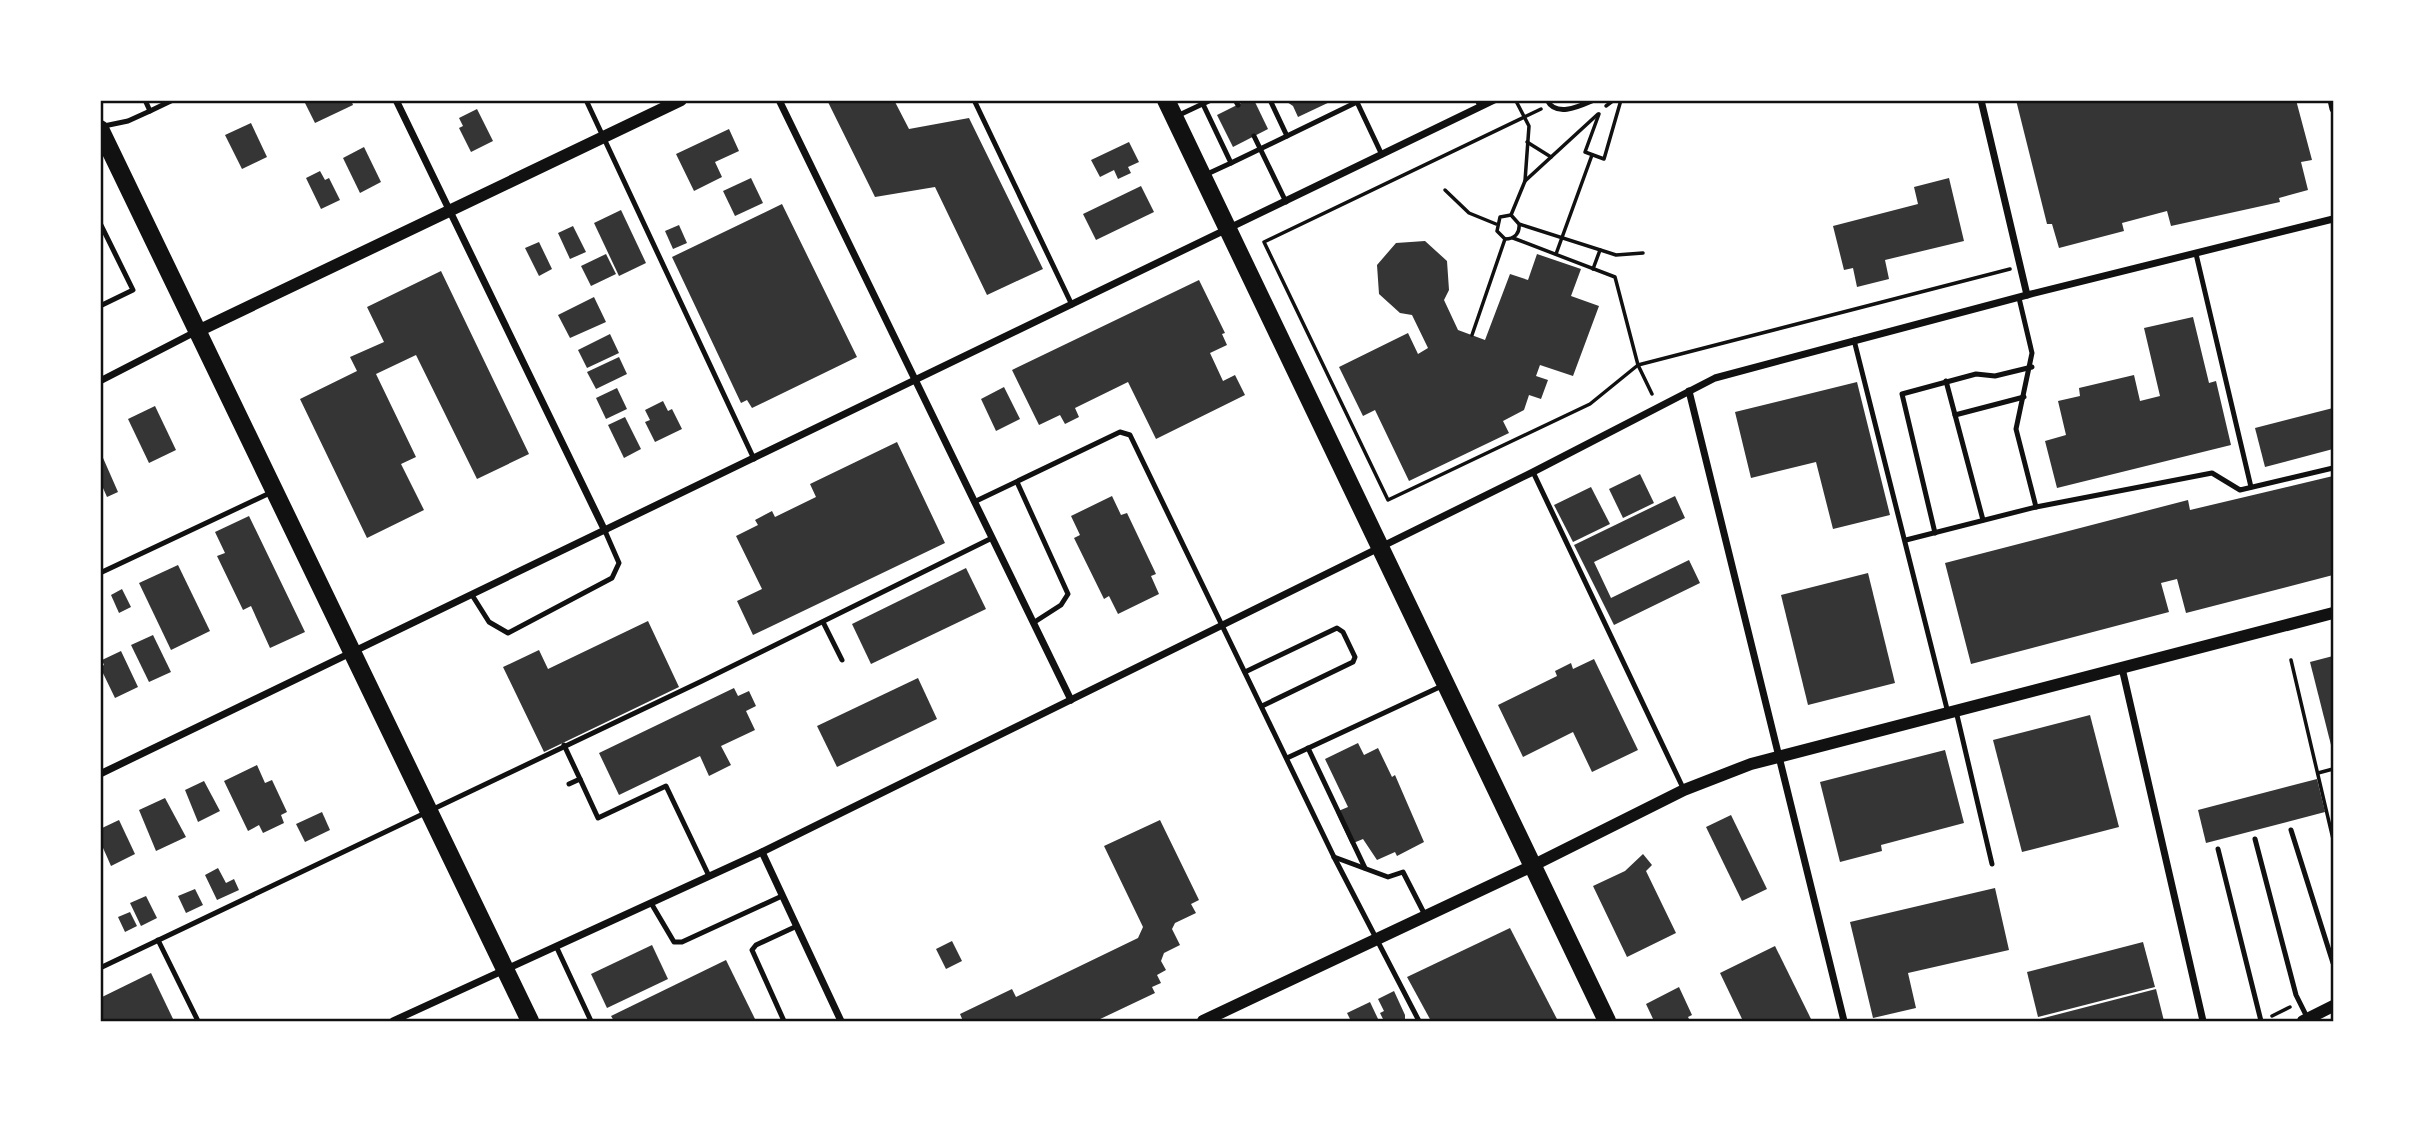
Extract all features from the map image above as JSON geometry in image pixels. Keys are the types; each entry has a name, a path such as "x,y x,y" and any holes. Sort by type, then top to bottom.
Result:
{"main road":[{"path":"1166,100 1378,548 1607,1021"},
{"path":"100,128 530,1021"}],"street":[{"path":"396,100 605,531"},
{"path":"100,381 198,331 681,100"},
{"path":"779,100 1071,700"},
{"path":"100,774 1286,202 1479,103 1494,100"},
{"path":"1981,100 2020,266 2023,297"},
{"path":"2331,100 2333,109"},
{"path":"393,1021 762,852 1533,472 1715,378 1854,340 2333,219"},
{"path":"1689,391 1844,1021"},
{"path":"1203,1021 1224,1017 1424,915 1532,866 1684,790 1780,754 2333,613"},
{"path":"2122,668 2203,1021"},
{"path":"762,852 841,1021"},
{"path":"2305,1020 2333,1006"}],"lane":[{"path":"145,100 150,111"},
{"path":"100,128 128,121 173,100"},
{"path":"586,100 754,459"},
{"path":"974,100 1072,306"},
{"path":"1174,118 1202,102 1211,100"},
{"path":"1270,100 1287,136"},
{"path":"1547,100 1558,109 1569,109 1594,100"},
{"path":"1202,176 1357,101 1382,155"},
{"path":"1202,102 1231,163"},
{"path":"1254,136 1286,202"},
{"path":"100,223 133,290 100,306"},
{"path":"100,245 109,241"},
{"path":"2196,254 2250,487"},
{"path":"2023,297 2032,367 2016,429 2036,507"},
{"path":"1854,340 1992,864"},
{"path":"1935,533 1902,397 1905,392 1976,374 1995,376 2032,367"},
{"path":"1946,382 1983,520"},
{"path":"1955,415 2024,397"},
{"path":"974,502 1120,432 1130,435 1334,857 1419,1021"},
{"path":"1906,540 2036,507 2212,473 2239,490 2333,468"},
{"path":"1533,472 1684,790"},
{"path":"1017,482 1068,594 1061,605 1033,624"},
{"path":"100,573 275,491"},
{"path":"472,595 489,622 508,633 612,578 620,563 605,531"},
{"path":"100,968 823,622 992,538"},
{"path":"823,622 842,660"},
{"path":"1245,672 1337,628 1343,632 1355,657 1353,662 1262,706"},
{"path":"1287,758 1444,685"},
{"path":"564,745 598,818 666,786 709,876"},
{"path":"1308,748 1365,868"},
{"path":"569,784 580,779"},
{"path":"2291,830 2333,963"},
{"path":"2255,839 2305,1020"},
{"path":"2218,849 2261,1021"},
{"path":"1334,857 1388,877 1403,872 1424,915"},
{"path":"651,903 668,936 674,942 682,942 782,896"},
{"path":"784,1021 752,950 797,926"},
{"path":"158,940 198,1021"},
{"path":"556,946 591,1021"}],"path":[{"path":"1525,181 1614,100"},
{"path":"1599,114 1586,152 1604,159 1621,100"},
{"path":"1511,215 1525,181 1529,126 1516,101"},
{"path":"1542,108 1264,242 1388,500 1590,404 1638,365 2020,266"},
{"path":"1527,142 1551,157"},
{"path":"1556,254 1592,155"},
{"path":"1445,190 1469,213 1496,224"},
{"path":"1511,215 1500,217 1496,224 1498,234 1505,239 1513,238 1615,277 1638,365 1652,394"},
{"path":"1511,215 1520,223 1616,255 1643,253"},
{"path":"1513,238 1519,232 1520,223"},
{"path":"1472,335 1505,239"},
{"path":"1593,269 1600,250"},
{"path":"2291,660 2333,839"},
{"path":"2317,773 2333,769"}],"building":[{"path":"312,100 351,100 353,105 315,123 305,103"},
{"path":"827,100 894,100 909,129 969,118 1043,269 987,295 935,187 875,197"},
{"path":"1247,100 1254,100 1268,129 1233,147 1217,115"},
{"path":"1284,100 1334,100 1298,117 1293,106"},
{"path":"2016,100 2296,100 2312,160 2301,162 2308,190 2279,198 2280,202 2171,226 2167,211 2122,223 2124,231 2059,248 2052,224 2047,224"},
{"path":"477,109 493,141 471,152 459,128 463,126 459,118"},
{"path":"251,123 267,157 242,169 225,135"},
{"path":"729,129 739,151 715,162 722,177 694,191 676,154"},
{"path":"1129,142 1139,162 1128,167 1131,173 1118,179 1114,170 1100,177 1091,160"},
{"path":"364,147 381,182 360,193 343,158"},
{"path":"320,171 325,180 329,178 340,200 321,209 306,178"},
{"path":"751,178 763,203 735,216 723,191"},
{"path":"1949,178 1964,241 1885,260 1889,279 1857,287 1853,268 1844,270 1833,226 1918,204 1914,187"},
{"path":"1141,186 1154,212 1096,240 1083,214"},
{"path":"782,204 857,357 752,408 747,400 741,403 672,257"},
{"path":"621,210 646,263 619,276 594,223"},
{"path":"679,225 687,243 673,249 665,231"},
{"path":"573,226 586,252 570,259 558,233"},
{"path":"1425,241 1447,261 1449,290 1444,300 1458,330 1485,340 1510,274 1528,280 1537,254 1581,269 1571,296 1599,306 1573,376 1540,365 1536,376 1548,380 1541,399 1529,395 1524,410 1503,421 1509,433 1409,481 1375,410 1363,416 1339,367 1408,333 1418,354 1428,348 1412,315 1400,313 1379,294 1377,265 1396,243"},
{"path":"539,242 552,269 539,276 525,248"},
{"path":"606,254 616,274 591,286 581,266"},
{"path":"441,271 529,454 477,479 416,355 376,374 416,457 401,464 424,510 367,538 300,399 357,371 350,357 384,342 367,307"},
{"path":"1199,280 1225,333 1222,334 1227,345 1210,353 1223,381 1235,375 1245,395 1156,439 1128,382 1075,408 1079,417 1065,424 1060,415 1039,425 1012,370"},
{"path":"594,297 606,322 570,338 558,315"},
{"path":"2193,317 2209,383 2216,381 2231,445 2057,488 2045,441 2066,435 2058,401 2080,396 2079,388 2134,375 2140,401 2160,396 2144,328"},
{"path":"610,334 619,353 587,368 578,350"},
{"path":"619,357 627,374 596,389 587,372"},
{"path":"1857,382 1890,515 1833,529 1816,462 1751,478 1735,412"},
{"path":"1004,387 1020,419 996,431 981,399"},
{"path":"617,388 627,409 606,419 596,398"},
{"path":"663,401 668,411 672,409 682,429 655,442 645,422 650,420 645,410"},
{"path":"155,406 176,450 149,463 128,419"},
{"path":"2333,408 2333,449 2265,467 2255,428"},
{"path":"625,417 641,449 624,458 608,425"},
{"path":"897,442 945,543 753,635 737,601 762,589 736,536 758,525 755,520 772,511 775,517 816,497 810,484"},
{"path":"100,451 118,492 107,497 103,488 100,489"},
{"path":"1640,474 1654,503 1623,518 1609,489"},
{"path":"2333,476 2333,575 2186,613 2177,579 2161,583 2169,612 1971,664 1945,563 2188,500 2190,510"},
{"path":"1591,487 1610,524 1573,542 1554,505"},
{"path":"1112,496 1121,515 1127,513 1156,574 1151,576 1159,594 1118,614 1109,596 1104,599 1074,538 1080,535 1071,516"},
{"path":"1675,496 1685,518 1594,562 1611,598 1689,560 1700,583 1614,625 1574,545"},
{"path":"249,516 305,632 270,648 251,606 243,610 217,556 225,553 215,532"},
{"path":"178,565 210,631 171,650 139,583"},
{"path":"966,568 986,609 871,664 852,624"},
{"path":"1868,573 1895,683 1808,705 1781,595"},
{"path":"122,589 131,607 119,613 111,595"},
{"path":"648,621 679,687 544,752 503,667 539,650 548,669"},
{"path":"153,635 171,672 149,682 131,645"},
{"path":"121,651 138,687 115,698 100,667 104,665 102,660"},
{"path":"2333,656 2333,749 2332,749 2310,662"},
{"path":"1594,659 1638,750 1592,772 1573,732 1523,757 1498,705 1557,676 1555,671 1571,663 1573,669"},
{"path":"918,678 937,719 837,767 817,726"},
{"path":"734,688 738,696 749,691 756,706 746,711 755,730 721,746 731,765 709,776 700,756 619,795 599,753"},
{"path":"2090,715 2119,827 2022,852 1993,740"},
{"path":"1358,743 1364,755 1378,748 1392,777 1395,775 1424,842 1397,856 1395,852 1377,860 1363,839 1351,844 1336,812 1348,807 1325,759"},
{"path":"1945,750 1964,823 1881,845 1882,851 1840,862 1820,782"},
{"path":"257,765 265,783 272,780 287,812 281,815 284,823 263,833 259,825 248,831 224,781"},
{"path":"2317,779 2325,812 2206,843 2198,810"},
{"path":"204,781 220,811 198,822 185,790"},
{"path":"165,798 186,837 156,851 139,810"},
{"path":"322,812 330,830 305,842 296,824"},
{"path":"1731,815 1767,889 1742,901 1706,827"},
{"path":"119,820 135,854 111,866 100,841 100,829"},
{"path":"1160,820 1199,900 1191,904 1196,913 1175,923 1172,929 1180,945 1164,953 1161,961 1166,970 1157,975 1161,983 1152,987 1155,993 1096,1021 963,1021 960,1014 1012,989 1016,997 1138,938 1143,927 1104,846"},
{"path":"1643,854 1652,865 1646,871 1676,933 1627,957 1593,886 1625,871"},
{"path":"218,868 226,883 234,879 239,890 217,900 205,875"},
{"path":"1995,888 2009,950 1908,973 1916,1008 1873,1018 1850,922"},
{"path":"195,889 203,905 186,913 178,896"},
{"path":"146,896 157,918 141,926 130,903"},
{"path":"130,912 137,926 125,932 118,917"},
{"path":"1510,928 1558,1021 1431,1021 1407,977"},
{"path":"952,941 962,961 946,969 936,949"},
{"path":"2143,942 2155,987 2038,1017 2027,972"},
{"path":"652,945 668,979 607,1008 591,974"},
{"path":"1775,946 1812,1021 1743,1021 1720,973"},
{"path":"726,960 756,1021 614,1021 611,1016"},
{"path":"151,973 174,1021 100,1021 100,998"},
{"path":"1679,987 1692,1015 1688,1017 1690,1021 1654,1021 1646,1004"},
{"path":"2156,989 2164,1021 2036,1021 2036,1020"},
{"path":"1394,991 1405,1021 1384,1021 1380,1013 1384,1011 1378,999"},
{"path":"1370,1002 1379,1021 1351,1021 1347,1013"}]}
